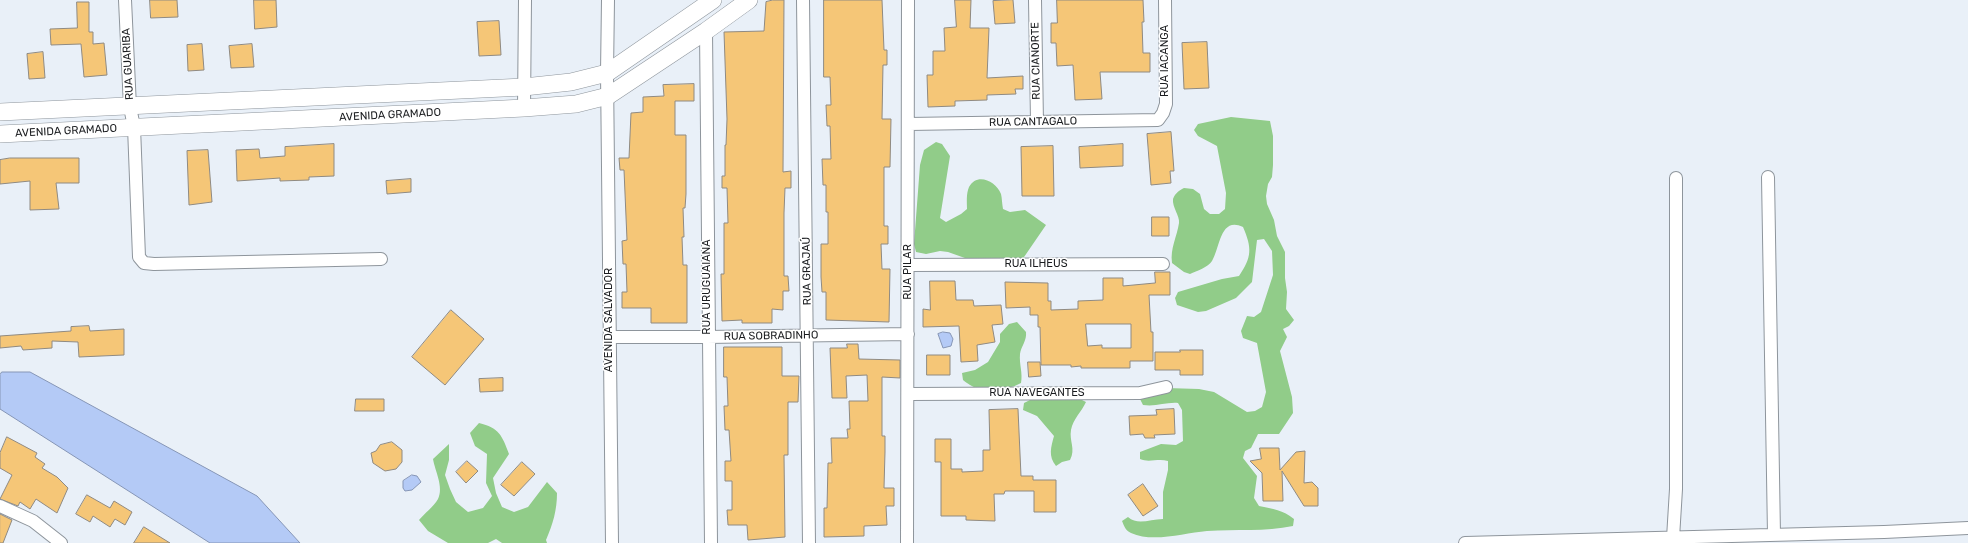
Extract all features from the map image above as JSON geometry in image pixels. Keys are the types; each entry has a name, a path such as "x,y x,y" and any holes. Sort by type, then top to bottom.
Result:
{"street":[{"name":"RUA GUARIBA","path":"125,0 130,107 134,127 139,257 144,263 162,264 381,260"},
{"path":"524,108 525,0"},
{"name":"AVENIDA SALVADOR","path":"608,0 607,73 612,543"},
{"name":"AVENIDA GRAMADO","path":"0,112 130,107 524,87 571,82 607,73 713,0"},
{"name":"AVENIDA GRAMADO","path":"0,134 524,108 576,104 608,96 706,31 749,0"},
{"name":"RUA GRAJAÚ","path":"804,0 809,543"},
{"name":"RUA PILAR","path":"907,543 909,124 908,0"},
{"name":"RUA CIANORTE","path":"1035,0 1036,122"},
{"name":"RUA IACANGA","path":"1158,120 1163,113 1166,104 1165,0"},
{"name":"RUA URUGUAIANA","path":"706,31 710,543"},
{"name":"RUA CANTAGALO","path":"909,124 1158,120"},
{"path":"1768,177 1774,535"},
{"path":"1673,538 1676,489 1676,178"},
{"name":"RUA ILHEUS","path":"908,265 1163,264"},
{"name":"RUA SOBRADINHO","path":"609,337 908,334"},
{"name":"RUA NAVEGANTES","path":"908,394 1140,393 1166,387"},
{"path":"0,506 33,521 61,543"},
{"path":"1465,543 1774,535 1968,528"}],"green space":[{"path":"1231,117 1270,121 1273,136 1273,165 1272,177 1268,184 1266,196 1267,204 1274,220 1277,236 1285,252 1285,278 1287,292 1286,309 1294,320 1289,326 1283,329 1287,337 1280,351 1292,397 1293,413 1279,434 1258,434 1251,448 1245,451 1243,458 1257,476 1254,498 1259,506 1278,510 1286,514 1294,519 1293,526 1261,530 1207,531 1159,537 1140,536 1128,531 1122,521 1128,517 1132,520 1140,522 1163,519 1163,492 1168,470 1168,461 1143,460 1140,459 1140,452 1161,444 1176,445 1183,441 1182,410 1178,403 1143,405 1140,399 1166,388 1199,389 1214,392 1247,412 1255,411 1262,407 1266,392 1257,343 1243,338 1241,331 1247,316 1254,317 1261,312 1273,275 1272,251 1264,239 1257,240 1252,282 1236,298 1206,311 1198,312 1177,305 1175,298 1178,292 1222,279 1239,276 1248,258 1249,247 1246,234 1243,227 1235,225 1225,229 1212,261 1205,267 1190,274 1184,272 1172,263 1173,247 1179,223 1173,202 1176,193 1184,188 1193,189 1200,194 1204,209 1210,214 1219,214 1225,209 1226,193 1217,146 1198,136 1194,130 1198,124"},
{"path":"936,142 942,144 950,156 940,218 946,222 967,209 967,192 972,182 981,179 991,182 999,189 1003,209 1010,212 1025,210 1046,225 1022,260 979,263 948,252 940,251 926,254 916,252 914,244 920,165 924,150"},
{"path":"1017,322 1026,332 1026,338 1020,354 1022,376 1021,383 1011,387 988,389 975,387 963,380 962,373 975,370 988,362 1000,342 1000,334 1009,324"},
{"path":"1080,399 1086,402 1072,426 1072,456 1070,460 1062,462 1056,466 1051,455 1054,436 1037,416 1023,410 1024,403 1030,400"},
{"path":"479,423 491,427 499,433 509,454 493,478 496,493 502,507 514,512 528,507 547,482 557,493 553,523 546,540 547,543 502,543 496,539 488,543 448,543 428,531 419,520 434,504 440,494 440,484 433,459 449,444 449,460 445,475 456,502 468,512 483,508 492,496 486,483 487,454 475,446 470,433"}],"water":[{"path":"943,332 950,333 953,339 951,346 943,348 938,334"},
{"path":"2,372 30,372 257,496 300,543 210,543 0,409 0,375"},
{"path":"412,475 417,476 421,482 412,490 405,491 403,488 403,481"}],"building":[{"path":"150,0 177,0 178,17 151,18"},
{"path":"254,0 276,0 277,27 255,29"},
{"path":"773,0 784,0 783,172 791,171 791,188 785,188 784,276 788,276 789,291 783,291 783,310 772,309 772,323 742,323 742,320 722,321 721,274 724,274 724,223 728,223 727,188 722,188 722,176 725,176 727,119 724,32 764,31 766,2"},
{"path":"824,0 882,0 884,50 887,50 887,65 883,65 882,119 891,119 890,167 884,167 884,226 888,226 888,244 881,244 882,269 890,269 889,322 826,320 826,292 822,292 821,277 821,244 828,244 828,212 826,212 826,185 823,185 822,159 831,159 830,126 827,126 826,105 831,105 830,77 824,77"},
{"path":"955,0 971,0 970,28 989,28 987,78 1023,76 1023,89 1015,89 1016,94 987,95 987,100 955,101 955,106 928,107 927,75 933,75 933,51 945,51 944,28 956,27"},
{"path":"1013,0 1015,23 995,24 993,1"},
{"path":"1057,0 1143,0 1143,53 1150,53 1150,72 1100,72 1102,99 1075,100 1073,65 1057,66 1056,43 1051,43 1051,23 1057,23"},
{"path":"77,2 89,2 89,32 93,32 93,44 104,43 107,75 84,77 81,44 51,45 50,29 77,28"},
{"path":"499,21 501,55 479,56 477,22"},
{"path":"1207,42 1209,88 1184,89 1182,43"},
{"path":"202,44 204,70 188,71 187,45"},
{"path":"252,44 254,67 231,68 229,46"},
{"path":"43,52 45,78 29,79 27,54"},
{"path":"694,84 694,101 675,101 675,135 686,135 686,194 685,208 683,208 684,237 682,237 683,265 687,265 687,323 651,323 651,308 622,308 622,292 627,292 626,264 623,264 622,241 627,240 624,170 620,170 619,158 629,158 631,113 643,112 643,97 664,96 663,85"},
{"path":"1171,132 1174,171 1170,171 1171,183 1151,185 1147,134"},
{"path":"334,144 334,176 309,177 309,180 280,181 280,178 237,181 236,150 259,149 260,158 285,156 285,147"},
{"path":"1123,144 1123,166 1080,168 1079,147"},
{"path":"1053,146 1054,196 1022,196 1021,147"},
{"path":"208,150 212,202 189,205 187,151"},
{"path":"10,158 79,158 79,183 56,183 59,209 30,210 30,181 0,184 0,160"},
{"path":"411,179 411,192 387,194 386,181"},
{"path":"1152,217 1169,217 1169,236 1152,236"},
{"path":"1155,272 1170,272 1170,295 1149,295 1151,332 1153,332 1153,361 1130,361 1130,368 1081,368 1081,366 1071,367 1071,365 1041,365 1040,327 1038,327 1038,315 1030,315 1030,307 1006,308 1005,282 1048,283 1048,301 1051,301 1051,310 1078,309 1078,301 1103,300 1103,278 1123,278 1123,286 1155,283","holes":["1086,324 1131,324 1131,348 1102,348 1102,345 1088,346"]},
{"path":"930,281 955,281 956,300 973,300 974,306 1001,305 1003,324 992,325 995,342 977,345 978,361 961,362 959,326 923,327 923,309 930,310"},
{"path":"451,310 484,339 445,385 412,357"},
{"path":"89,326 90,331 124,329 124,355 79,357 78,342 52,341 52,348 23,350 21,346 0,348 0,336 71,331 71,327"},
{"path":"847,344 858,344 859,359 900,360 900,378 882,377 882,436 885,436 884,488 894,488 894,506 886,506 887,525 864,526 864,536 824,537 824,508 827,508 828,463 832,463 831,438 848,438 847,429 850,429 849,401 868,401 867,375 846,376 847,398 832,398 830,348 847,348"},
{"path":"724,347 782,347 782,376 799,376 798,402 788,402 788,455 784,455 785,537 748,540 747,525 728,525 727,510 732,510 732,481 725,481 725,461 731,461 729,430 725,430 724,406 728,406 727,377 724,377"},
{"path":"1180,350 1203,350 1203,375 1180,375 1180,370 1155,370 1155,352 1180,352"},
{"path":"927,355 950,355 950,375 927,375"},
{"path":"1028,362 1040,362 1041,376 1029,377"},
{"path":"503,378 503,391 480,392 479,379"},
{"path":"356,399 384,399 384,411 355,411"},
{"path":"1018,409 1021,476 1033,476 1033,480 1056,480 1056,512 1034,512 1034,491 1005,491 1004,494 994,494 995,521 966,520 966,516 941,516 941,462 935,462 935,439 951,439 951,469 962,469 962,472 983,471 983,450 990,450 989,410"},
{"path":"1174,409 1175,434 1154,435 1155,438 1145,438 1143,434 1130,435 1129,416 1157,415 1156,410"},
{"path":"7,437 37,453 35,457 45,464 42,468 57,477 68,488 57,513 36,499 30,509 20,502 18,506 0,499 12,475 0,468 0,453"},
{"path":"392,442 402,450 402,462 396,469 385,471 373,463 371,453 376,451 380,445"},
{"path":"1260,448 1279,448 1280,470 1296,452 1305,451 1304,483 1312,482 1318,488 1318,506 1304,506 1282,471 1283,501 1263,501 1262,473 1250,461 1261,459"},
{"path":"467,461 478,471 466,483 456,472"},
{"path":"522,462 535,474 514,496 501,485"},
{"path":"1143,484 1158,506 1143,516 1128,495"},
{"path":"87,495 110,508 114,501 132,512 125,525 115,519 110,527 93,516 90,522 76,514"},
{"path":"0,514 12,520 3,543 0,543"},
{"path":"144,527 170,543 134,543"}]}
